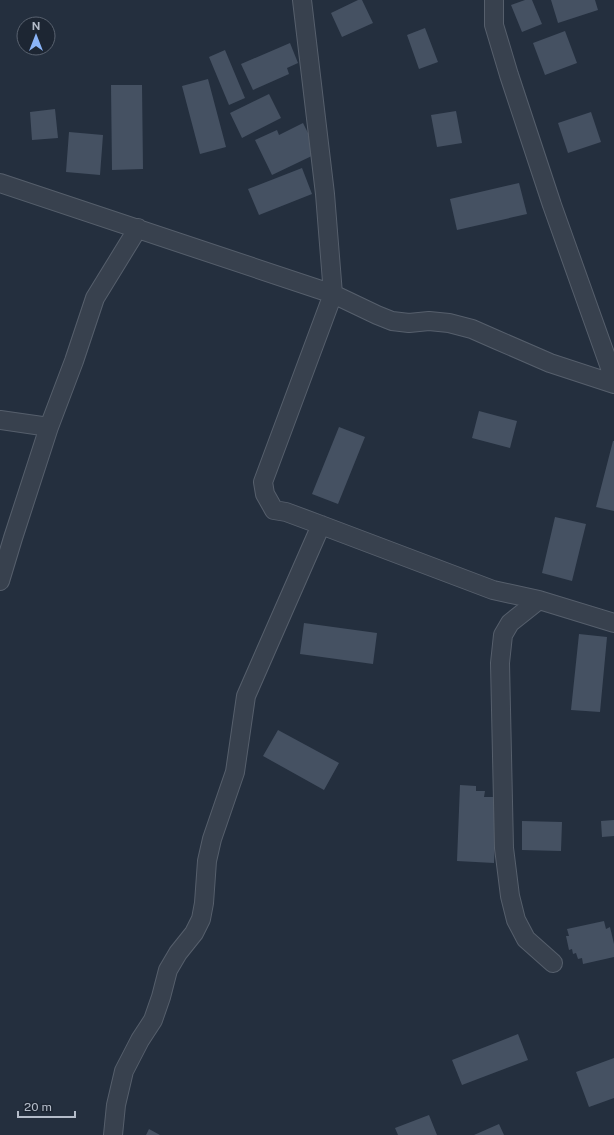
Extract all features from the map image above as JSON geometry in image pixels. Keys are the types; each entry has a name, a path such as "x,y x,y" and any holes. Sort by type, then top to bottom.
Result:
{"street":[{"path":"302,0 325,194 333,294 263,482 265,494 274,510 286,512 493,590 539,600 614,623"},
{"path":"494,0 494,25 509,75 552,205 614,379"},
{"path":"0,183 333,294 392,321 409,323 429,321 449,323 472,329 550,363 614,384"},
{"path":"0,581 49,427 74,361 95,298 138,228"},
{"path":"0,420 49,427"},
{"path":"113,1135 116,1105 124,1071 140,1040 153,1020 168,970 178,953 194,933 201,919 209,853 212,839 235,772 246,696 321,525"},
{"path":"539,600 510,623 503,635 500,663 504,848 510,896 516,920 526,939 553,964"}],"building":[{"path":"358,0 362,0 373,23 342,37 331,13"},
{"path":"525,0 532,0 542,24 522,32 511,5"},
{"path":"551,0 595,0 598,10 558,23"},
{"path":"425,28 438,62 419,69 407,35"},
{"path":"565,31 577,63 545,75 533,43"},
{"path":"290,43 298,63 287,68 289,74 253,90 241,64"},
{"path":"225,50 245,98 229,105 209,57"},
{"path":"208,79 226,147 200,154 182,86"},
{"path":"111,85 142,85 143,169 112,170"},
{"path":"269,94 281,118 242,138 230,113"},
{"path":"55,109 58,138 32,140 30,112"},
{"path":"456,111 462,143 437,147 431,115"},
{"path":"591,112 601,142 568,153 558,123"},
{"path":"303,123 318,153 272,175 255,140 277,130 279,135"},
{"path":"69,132 103,135 100,175 66,172"},
{"path":"302,168 312,194 259,215 248,189"},
{"path":"519,183 527,214 457,230 450,199"},
{"path":"479,411 517,421 510,448 472,438"},
{"path":"339,427 365,437 338,504 312,494"},
{"path":"614,441 614,511 596,507"},
{"path":"555,517 586,524 572,581 542,573"},
{"path":"304,623 377,633 373,664 300,654"},
{"path":"579,634 607,637 600,712 571,710"},
{"path":"278,730 339,763 324,790 263,756"},
{"path":"460,785 476,786 476,791 485,791 484,797 497,797 494,863 457,861"},
{"path":"614,820 614,836 602,837 601,821"},
{"path":"522,821 562,822 561,851 522,850"},
{"path":"604,921 606,929 610,927 614,944 614,957 583,964 582,958 578,959 576,953 573,954 572,949 569,950 566,936 569,936 567,929"},
{"path":"518,1034 528,1060 462,1085 452,1060"},
{"path":"614,1058 614,1098 589,1107 576,1072"},
{"path":"429,1115 437,1135 398,1135 395,1128"},
{"path":"499,1124 504,1135 474,1135"},
{"path":"149,1129 160,1135 146,1135"}]}
